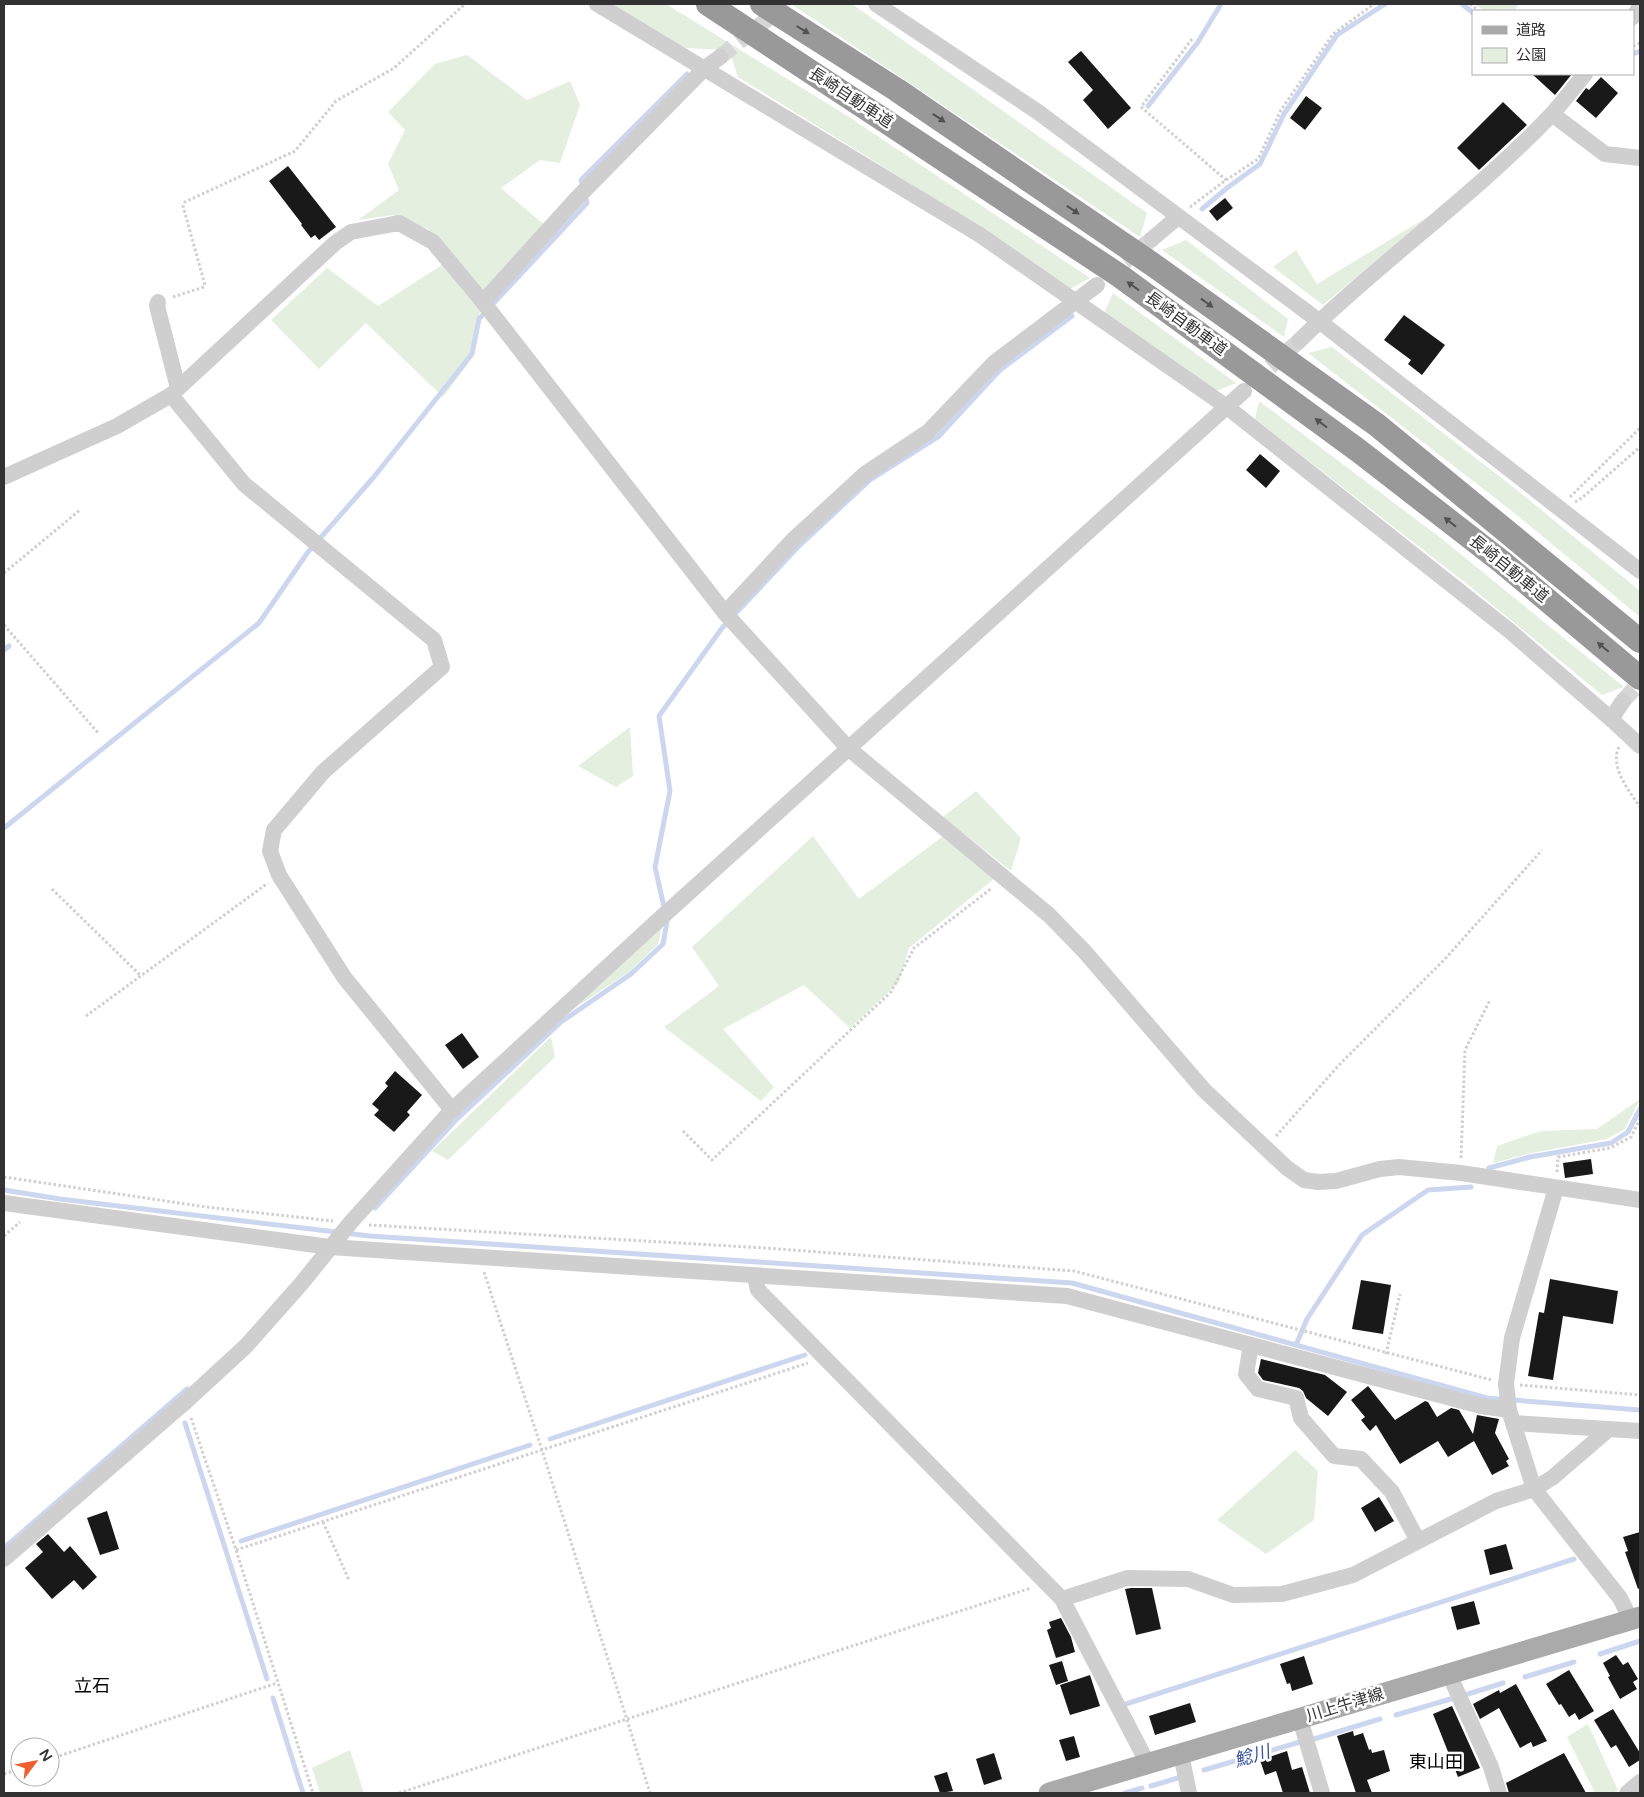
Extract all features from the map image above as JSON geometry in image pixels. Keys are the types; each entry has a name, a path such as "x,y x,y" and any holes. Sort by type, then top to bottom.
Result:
{"highway":[{"name":"長崎自動車道","path":"708,4 1128,282 1396,480 1502,562 1640,678"},
{"name":"長崎自動車道","path":"762,4 898,90 1128,247 1377,425 1640,641"}],"main road":[{"name":"川上牛津線","path":"1049,1793 1636,1618"}],"street":[{"path":"598,4 980,235 1227,407 1511,632 1640,746"},
{"path":"876,4 1038,112 1319,322 1640,571"},
{"path":"483,302 577,198 705,68 720,57"},
{"path":"1299,341 1444,214 1552,114 1584,75"},
{"path":"1552,114 1604,154 1640,158"},
{"path":"1152,239 1178,217"},
{"path":"4,477 117,426 174,391 335,243 351,232 399,223 433,242 483,302 730,619 848,748 1049,915 1079,946 1204,1090 1287,1168 1304,1180 1318,1182 1336,1181 1380,1169 1399,1167 1461,1173 1640,1200"},
{"path":"730,619 793,540 865,474 928,432 994,363 1097,285"},
{"path":"158,302 157,306 174,391 244,484 434,640 442,666 324,772 274,830 270,852 279,875 344,977 452,1110"},
{"path":"4,1559 183,1404 246,1346 301,1284 351,1222 452,1110 653,925 1244,391"},
{"path":"1611,719 1623,702"},
{"path":"1556,1188 1512,1338 1506,1384 1511,1416 1534,1489 1636,1618"},
{"path":"4,1203 330,1247 1067,1296 1481,1406 1511,1416 1609,1429 1640,1430"},
{"path":"755,1276 758,1290 1062,1599 1148,1764"},
{"path":"1251,1345 1246,1374 1258,1389 1296,1398 1301,1418 1334,1456 1361,1460 1392,1492 1418,1541"},
{"path":"1062,1599 1127,1578 1188,1579 1233,1595 1282,1594 1353,1574 1496,1501 1534,1489 1552,1478 1609,1429"},
{"path":"1449,1674 1491,1766 1499,1793"},
{"path":"1300,1719 1322,1793"},
{"path":"1181,1754 1189,1793"},
{"path":"1627,1793 1640,1782"}],"path":[{"path":"158,302 204,287 205,285 183,206 185,202 295,151 336,101 394,68 466,4"},
{"path":"1178,217 1258,158 1281,110 1333,34 1374,4"},
{"path":"1192,39 1141,107 1226,180"},
{"path":"1561,510 1572,493 1640,428"},
{"path":"1561,510 1583,497 1640,447"},
{"path":"4,573 80,510"},
{"path":"4,625 99,734"},
{"path":"1626,734 1616,752 1620,778 1640,807"},
{"path":"1265,1148 1340,1064 1445,959 1542,850"},
{"path":"86,1016 279,875"},
{"path":"683,1131 712,1160 891,992 914,948 1005,878"},
{"path":"52,890 140,976"},
{"path":"1461,1173 1465,1050 1490,1000"},
{"path":"1556,1188 1558,1157 1610,1148 1631,1137 1640,1119"},
{"path":"4,1177 206,1207 351,1222 765,1248 1074,1271 1297,1331 1506,1384 1640,1395"},
{"path":"479,1258 542,1450 650,1793"},
{"path":"1386,1354 1400,1294"},
{"path":"236,1550 824,1358"},
{"path":"183,1404 189,1412 236,1550 313,1793"},
{"path":"324,1522 349,1580"},
{"path":"399,1793 1046,1583"},
{"path":"60,1756 277,1684"}],"green space":[{"path":"611,4 666,4 849,117 1090,278 1070,289 953,210 738,77 729,50 685,48"},
{"path":"791,4 852,4 1147,213 1140,237"},
{"path":"1474,4 1518,4 1515,10 1483,10"},
{"path":"467,55 527,100 570,81 580,105 560,163 540,160 501,188 547,227 483,293 428,229 393,215 358,220 399,190 388,164 405,130 388,112 435,64"},
{"path":"1429,216 1323,305 1273,267 1296,250 1317,284"},
{"path":"1186,240 1288,319 1284,337 1162,250"},
{"path":"442,265 480,311 468,364 443,397 366,323 319,369 271,320 327,268 378,306"},
{"path":"1113,293 1236,383 1216,391 1104,313"},
{"path":"1332,347 1517,490 1640,591 1640,617 1513,512 1308,353"},
{"path":"1259,401 1442,539 1624,687 1602,695 1467,584 1255,419"},
{"path":"630,727 633,776 616,787 578,766"},
{"path":"976,791 1021,838 1011,871 943,817"},
{"path":"813,836 859,899 942,837 995,878 909,948 899,982 850,1028 804,985 723,1029 774,1087 761,1101 664,1027 719,986 692,947"},
{"path":"662,926 658,944 629,972 567,1013"},
{"path":"551,1037 555,1057 448,1160 432,1151"},
{"path":"1640,1099 1625,1129 1607,1139 1527,1154 1493,1163 1497,1146 1541,1131 1597,1129"},
{"path":"1295,1450 1318,1471 1314,1520 1266,1554 1217,1520"},
{"path":"1588,1724 1618,1790 1613,1793 1595,1793 1567,1737"},
{"path":"350,1750 364,1793 320,1793 312,1768"}],"building":[{"path":"1081,51 1131,108 1108,129 1083,100 1093,90 1068,62"},
{"path":"1533,75 1571,75 1555,95"},
{"path":"1601,77 1618,93 1596,118 1576,101 1586,88 1589,90"},
{"path":"1306,96 1322,108 1305,130 1290,118"},
{"path":"1503,102 1527,125 1479,170 1457,148"},
{"path":"288,166 336,227 319,240 315,235 311,238 269,181"},
{"path":"1225,198 1233,208 1217,221 1209,211"},
{"path":"1404,315 1445,345 1422,375 1408,364 1411,360 1384,340"},
{"path":"1260,454 1280,471 1266,488 1246,470"},
{"path":"462,1033 479,1057 463,1069 445,1045"},
{"path":"395,1071 422,1095 407,1112 410,1115 394,1132 374,1115 379,1110 372,1104 388,1086 385,1083"},
{"path":"1591,1159 1593,1174 1565,1178 1563,1163"},
{"path":"1550,1279 1618,1291 1613,1324 1563,1316 1553,1380 1528,1376 1539,1312 1544,1313"},
{"path":"1361,1280 1391,1285 1383,1334 1352,1329"},
{"path":"1261,1359 1325,1375 1347,1392 1328,1416 1306,1398 1303,1391 1299,1388 1263,1380 1258,1373"},
{"path":"1368,1386 1395,1420 1425,1401 1428,1402 1437,1417 1451,1408 1459,1410 1473,1434 1477,1415 1499,1419 1495,1433 1509,1459 1506,1461 1509,1466 1492,1475 1474,1441 1448,1457 1438,1441 1400,1464 1376,1425 1370,1431 1361,1420 1365,1417 1351,1400"},
{"path":"1379,1497 1394,1521 1375,1532 1361,1508"},
{"path":"107,1511 119,1549 100,1555 87,1518"},
{"path":"1640,1532 1640,1588 1638,1589 1625,1552 1628,1551 1623,1537"},
{"path":"48,1534 64,1552 70,1546 97,1577 83,1590 74,1580 52,1599 25,1568 43,1552 36,1544"},
{"path":"1506,1544 1513,1569 1490,1575 1484,1550"},
{"path":"1152,1588 1161,1629 1136,1635 1125,1589"},
{"path":"1474,1601 1480,1624 1457,1630 1451,1607"},
{"path":"1061,1618 1071,1637 1075,1652 1056,1658 1047,1630 1051,1628 1049,1622"},
{"path":"1616,1655 1623,1665 1628,1662 1638,1679 1633,1682 1637,1689 1620,1699 1603,1663"},
{"path":"1304,1656 1313,1684 1292,1691 1290,1683 1287,1684 1280,1664"},
{"path":"1062,1661 1068,1681 1056,1685 1049,1665"},
{"path":"1569,1670 1594,1711 1579,1720 1575,1713 1569,1717 1546,1684"},
{"path":"1090,1675 1100,1706 1070,1715 1060,1685"},
{"path":"1516,1684 1547,1741 1533,1747 1531,1742 1520,1748 1499,1708 1480,1719 1473,1704 1499,1690 1500,1693"},
{"path":"1190,1703 1196,1722 1155,1735 1149,1716"},
{"path":"1452,1706 1480,1768 1458,1777 1433,1714"},
{"path":"1613,1709 1640,1753 1640,1760 1629,1767 1616,1745 1611,1748 1594,1720"},
{"path":"1353,1731 1354,1736 1363,1733 1369,1750 1371,1749 1372,1753 1384,1750 1390,1771 1367,1780 1372,1793 1356,1793 1337,1736"},
{"path":"1074,1736 1080,1757 1066,1761 1059,1740"},
{"path":"1287,1751 1292,1770 1302,1767 1310,1793 1283,1793 1276,1771 1265,1775 1260,1760"},
{"path":"994,1753 1002,1779 984,1785 976,1759"},
{"path":"1564,1753 1586,1793 1509,1793 1506,1783"},
{"path":"947,1772 953,1791 940,1793 934,1776"}],"waterway":[{"path":"1148,106 1198,42 1221,4"},
{"path":"1202,209 1260,164 1284,114 1337,35 1385,4"},
{"path":"1462,4 1472,12"},
{"path":"1634,54 1640,51"},
{"path":"583,187 581,180 687,74"},
{"path":"4,828 259,623 308,552 373,478 472,354 479,319 587,203 585,195"},
{"path":"664,907 655,867 670,791 659,716 722,628 798,547 870,480 938,437 1000,370 1072,316"},
{"path":"4,650 9,646"},
{"path":"375,1208 456,1120 561,1022 631,974 663,944 667,922"},
{"path":"1489,1168 1530,1157 1611,1143 1628,1132 1640,1109"},
{"path":"1296,1345 1307,1319 1362,1235 1428,1190 1471,1187"},
{"path":"4,1190 60,1199 370,1236 1072,1283 1487,1398 1640,1410"},
{"path":"550,1439 805,1355"},
{"path":"4,1548 187,1389"},
{"path":"185,1423 267,1679"},
{"path":"241,1541 530,1445"},
{"path":"1126,1704 1574,1559"},
{"name":"鯰川","path":"1600,1654 1640,1641"},
{"name":"鯰川","path":"1525,1677 1574,1662"},
{"name":"鯰川","path":"1468,1694 1503,1683"},
{"path":"273,1698 303,1793"},
{"name":"鯰川","path":"1396,1715 1454,1698"},
{"name":"鯰川","path":"1314,1739 1380,1719"},
{"name":"鯰川","path":"1204,1770 1300,1742"},
{"name":"鯰川","path":"1151,1786 1181,1777"},
{"name":"鯰川","path":"1125,1793 1142,1788"}],"tunnel":[{"path":"720,57 786,4"},
{"path":"1106,277 1152,239"},
{"path":"1252,383 1299,341"},
{"path":"1623,701 1640,682"}],"district":[{"name":"立石","path":"92,1686"},
{"name":"東山田","path":"1436,1762"}]}
